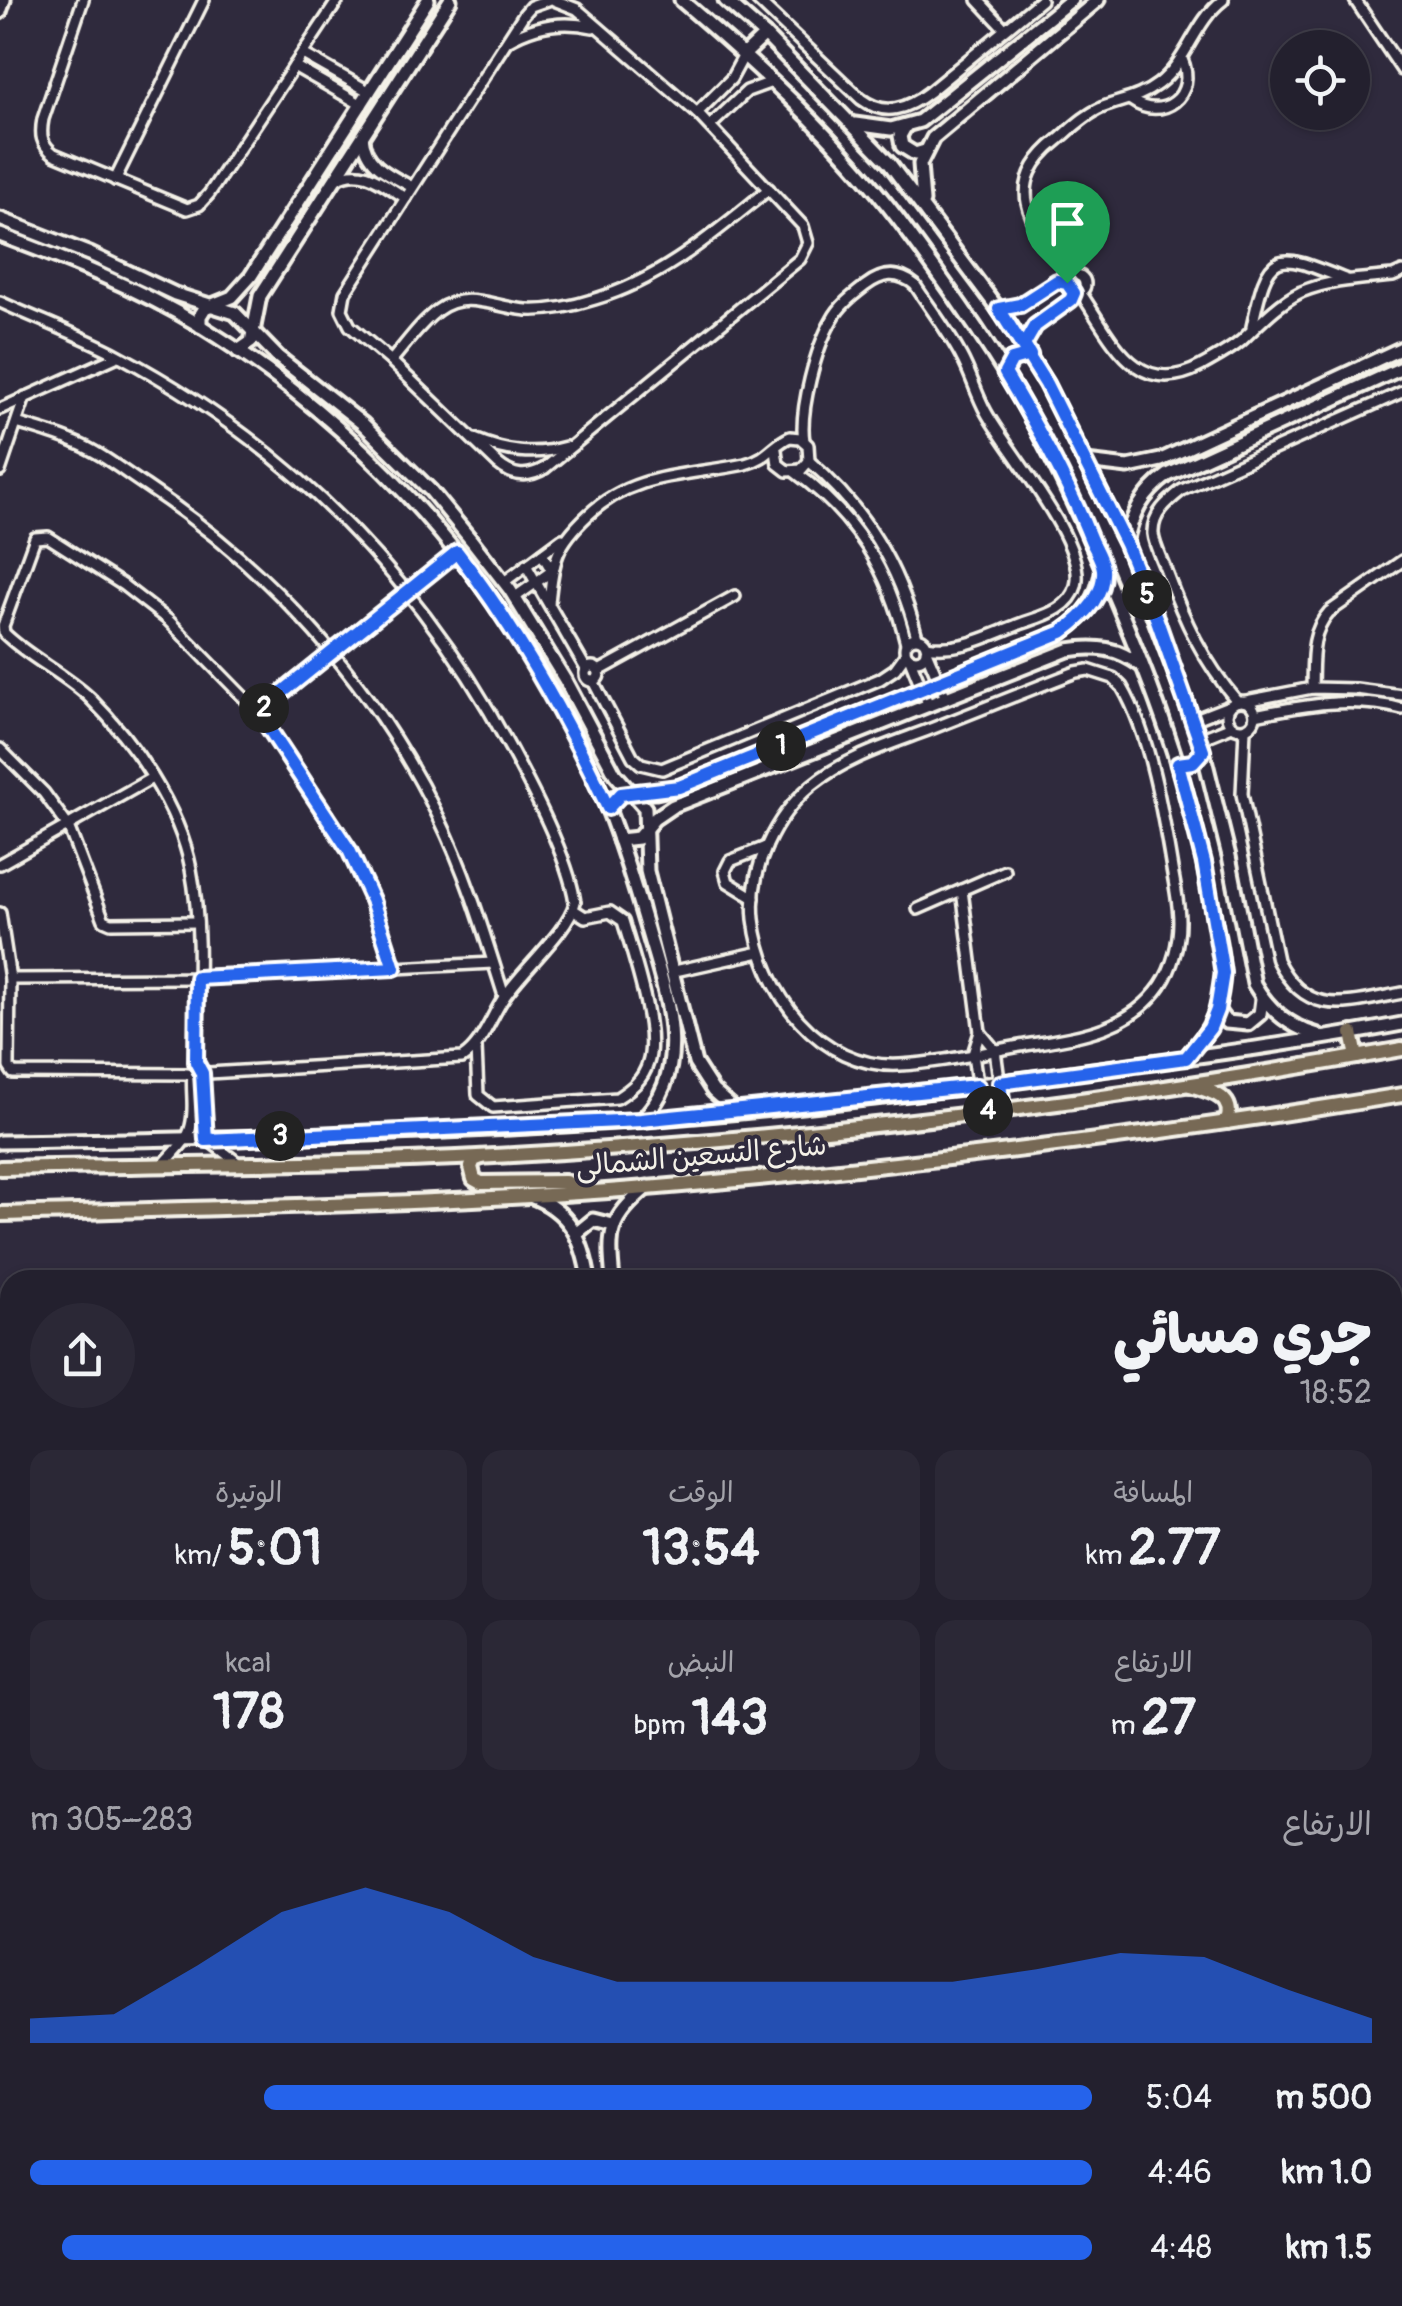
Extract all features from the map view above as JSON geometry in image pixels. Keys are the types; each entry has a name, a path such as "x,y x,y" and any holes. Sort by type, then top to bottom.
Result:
{"main road":[{"path":"1352,1033 1357,1058"},
{"name":"شارع التسعين الشمالى","path":"0,1168 482,1157 700,1142 981,1112 1402,1050"},
{"path":"1183,1083 1226,1100 1230,1107 1228,1122"},
{"name":"شارع التسعين الشمالى","path":"0,1214 392,1202 648,1187 900,1162 1228,1122 1402,1094"},
{"path":"482,1157 470,1167 477,1181 565,1182 587,1191"}],"street":[{"path":"0,12 4,0"},
{"path":"83,0 40,133 44,146 54,154 187,210 199,205 338,0"},
{"path":"115,180 204,0"},
{"path":"200,326 202,312 232,297 251,276 428,0"},
{"path":"238,351 248,346 260,296 450,0"},
{"path":"551,0 569,4 598,28 710,126 807,234 808,243 800,259 545,468 526,476 506,471 344,319 342,301 531,6 551,0"},
{"path":"681,0 744,54 870,185 974,324 1005,373 1084,521 1162,711 1204,862 1223,973 1210,1028 1186,1058"},
{"path":"726,0 851,122 924,206 1027,350 1126,544 1186,703 1230,856 1248,968 1262,999 1291,1024 1327,1038"},
{"path":"757,0 860,99 882,110 914,104 1040,0"},
{"path":"978,0 1005,29"},
{"path":"851,122 877,129 905,127 934,112 1071,0"},
{"path":"924,206 919,178 924,151 944,126 1098,0"},
{"path":"1224,0 1204,20 1182,58 1164,79 1131,100 1090,114 1039,155 1027,178 1027,209 1034,227 1126,360 1155,376 1187,373 1230,350 1281,304 1302,292 1402,272"},
{"path":"1355,0 1402,70"},
{"path":"505,43 530,30 557,24 598,28"},
{"path":"696,113 731,78 744,54 765,35"},
{"path":"303,54 370,92"},
{"path":"1131,100 1150,109 1162,109 1179,98 1187,79 1182,58"},
{"path":"294,66 362,105"},
{"path":"710,126 747,92 772,82"},
{"path":"709,101 722,114"},
{"path":"905,127 900,136 902,146 915,154 924,151"},
{"path":"363,136 371,160 412,188"},
{"path":"334,180 348,173 362,173 406,198"},
{"path":"391,361 436,312 457,300 530,310 552,309 636,284 693,250 769,189"},
{"path":"0,218 210,307 235,313 278,357 363,424 412,471 504,582 565,680 615,774 645,808 647,871 691,1047 703,1078 737,1112"},
{"path":"0,235 141,294 238,351 350,438 416,504 490,596 548,686 608,808 660,974 673,1050 668,1082 641,1120"},
{"path":"1252,330 1262,280 1274,265 1293,260 1349,281"},
{"path":"746,464 776,450 803,414 833,317 850,298 879,277 898,276 914,285 956,346 984,410 1012,457 1048,503 1078,566 1077,584 1061,608 964,646 926,649"},
{"path":"974,324 990,322 999,309 1020,305 1057,281 1078,276 1083,280 1071,300 1035,326 1027,350 1012,360 1005,373"},
{"path":"0,302 118,356 225,421 302,479 409,591 480,692 521,768 574,895 574,910 504,996 470,1053 453,1060 197,1073 13,1074 9,1067 10,979 0,913"},
{"path":"1086,462 1107,467 1150,464 1402,348"},
{"path":"0,409 118,356"},
{"path":"1126,544 1136,510 1158,482 1402,368"},
{"path":"1237,703 1227,719 1232,726 1245,729 1255,716 1253,707 1237,703 1199,652 1153,535 1156,518 1165,503 1182,490 1402,392"},
{"path":"0,471 26,397"},
{"path":"796,472 809,461 803,414"},
{"path":"17,422 91,450 187,513 251,566 333,652 373,705 430,799 471,893 504,996"},
{"path":"785,439 795,437 804,441"},
{"path":"470,438 528,453 574,444"},
{"path":"776,450 776,460 782,468"},
{"path":"809,461 851,501 875,534 902,588 917,638 926,649 946,698"},
{"path":"504,582 564,538 602,502 634,484 746,464 796,472 844,513 869,547 892,594 907,651 929,706"},
{"path":"1150,464 1158,482"},
{"path":"238,1163 206,1140 196,1062 196,922 190,867 174,819 152,778 89,698 4,633 14,594 38,536 48,537 93,566 168,620 258,712 349,850 372,900 394,968"},
{"path":"549,602 552,571 564,538"},
{"path":"258,712 457,552"},
{"path":"542,554 552,571"},
{"path":"1312,688 1314,636 1319,622 1402,561"},
{"path":"526,565 586,669 586,677 596,676 735,596"},
{"path":"608,808 621,794 679,787 1062,632 1092,606 1103,568"},
{"path":"514,598 552,571"},
{"path":"596,676 633,758 662,768 880,679 895,669 917,638"},
{"path":"619,840 638,838 673,806 1068,650 1108,648 1128,655 1144,667"},
{"path":"907,651 919,659 926,649"},
{"path":"1076,672 1101,672 1122,687 1152,772 1180,917 1175,952 1162,984 1128,1018 1107,1028 900,1065 874,1063 823,1042 783,1003 760,952 754,898 766,846 781,819 812,785 849,761 908,738 1076,672"},
{"path":"1192,720 1237,703 1312,688 1356,688 1402,695"},
{"path":"1162,711 1172,700 1186,703"},
{"path":"1255,716 1316,704 1354,702 1402,709"},
{"path":"899,718 908,738"},
{"path":"1178,764 1193,762 1201,745 1232,726"},
{"path":"877,728 885,746"},
{"path":"1245,729 1242,794 1277,960 1288,982 1306,996 1338,1004 1402,994"},
{"path":"0,749 44,793 68,826 104,920 196,922"},
{"path":"0,864 152,778"},
{"path":"754,898 728,882 725,872 735,858 766,846"},
{"path":"918,909 1005,871"},
{"path":"962,890 980,1032 972,1054 981,1112"},
{"path":"476,1046 478,1095 493,1107 616,1098 632,1090 643,1077 651,1044 641,982 623,921 610,912 581,916 574,910"},
{"path":"675,971 760,952"},
{"path":"10,979 197,978 493,963"},
{"path":"1217,1010 1220,1017 1233,1025 1248,1024 1260,1014 1262,999"},
{"path":"0,1142 206,1140 737,1112 1000,1083 1402,1024"},
{"path":"980,1032 995,1050 1003,1109"},
{"path":"673,1050 691,1047"},
{"path":"164,1164 185,1139 192,1121 197,1073"},
{"path":"612,1270 613,1225 622,1208 648,1187"},
{"path":"526,1194 555,1209 577,1232 587,1270"},
{"path":"577,1232 593,1220 613,1225"}],"route":[{"path":"1067,283 1057,281 1020,305 999,309 1024,345 1046,384 1126,544 1203,751 1193,762 1178,764 1204,862 1223,973 1222,992 1210,1028 1186,1058 1000,1083 1003,1109 981,1112 977,1086 641,1120 206,1140 202,1073 196,1062 197,978 394,968 372,900 349,850 258,712 457,552 548,686 608,808 621,794 679,787 1062,632 1092,606 1103,568 1084,521 1005,373 1012,360 1020,356 1030,355 1024,345 1035,326 1071,300 1074,293 1067,283"}]}
